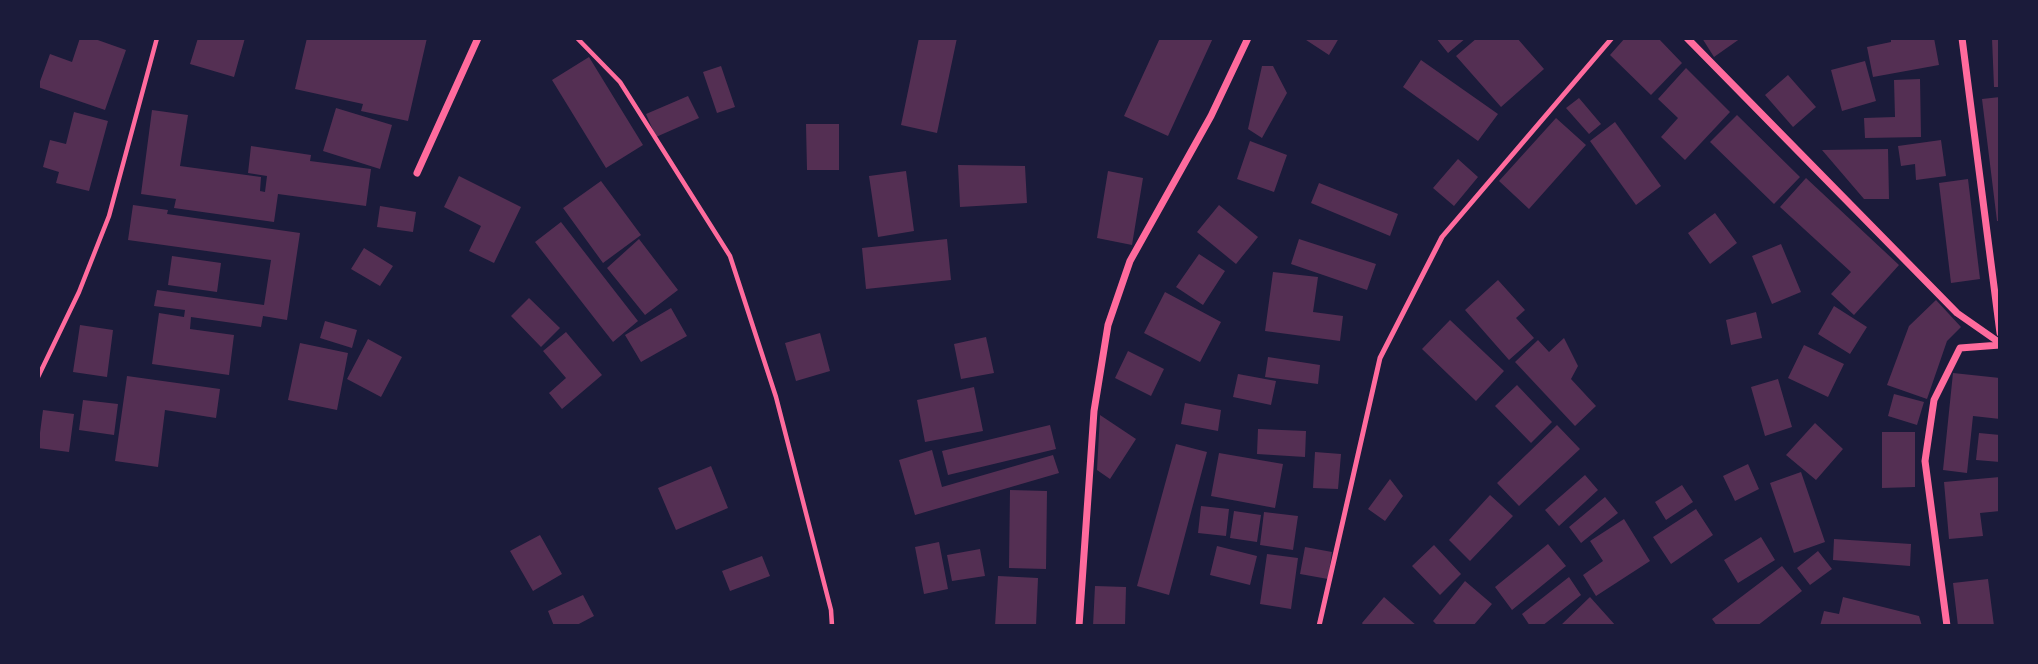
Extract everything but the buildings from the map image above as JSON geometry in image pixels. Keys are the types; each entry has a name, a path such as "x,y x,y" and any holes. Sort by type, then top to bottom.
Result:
{"street":[{"path":"417,173 478,38"},
{"path":"1079,625 1094,411 1108,325 1130,261 1211,116 1248,38"},
{"path":"1687,38 1956,313 2000,344"},
{"path":"1962,38 2000,332"},
{"path":"1947,625 1925,461 1934,400 1960,348 2000,344"}],"lane":[{"path":"1319,625 1380,358 1442,237 1612,38"}],"path":[{"path":"38,377 79,292 109,216 157,38"},
{"path":"577,38 620,82 730,256 776,397 831,610 832,625"}]}
